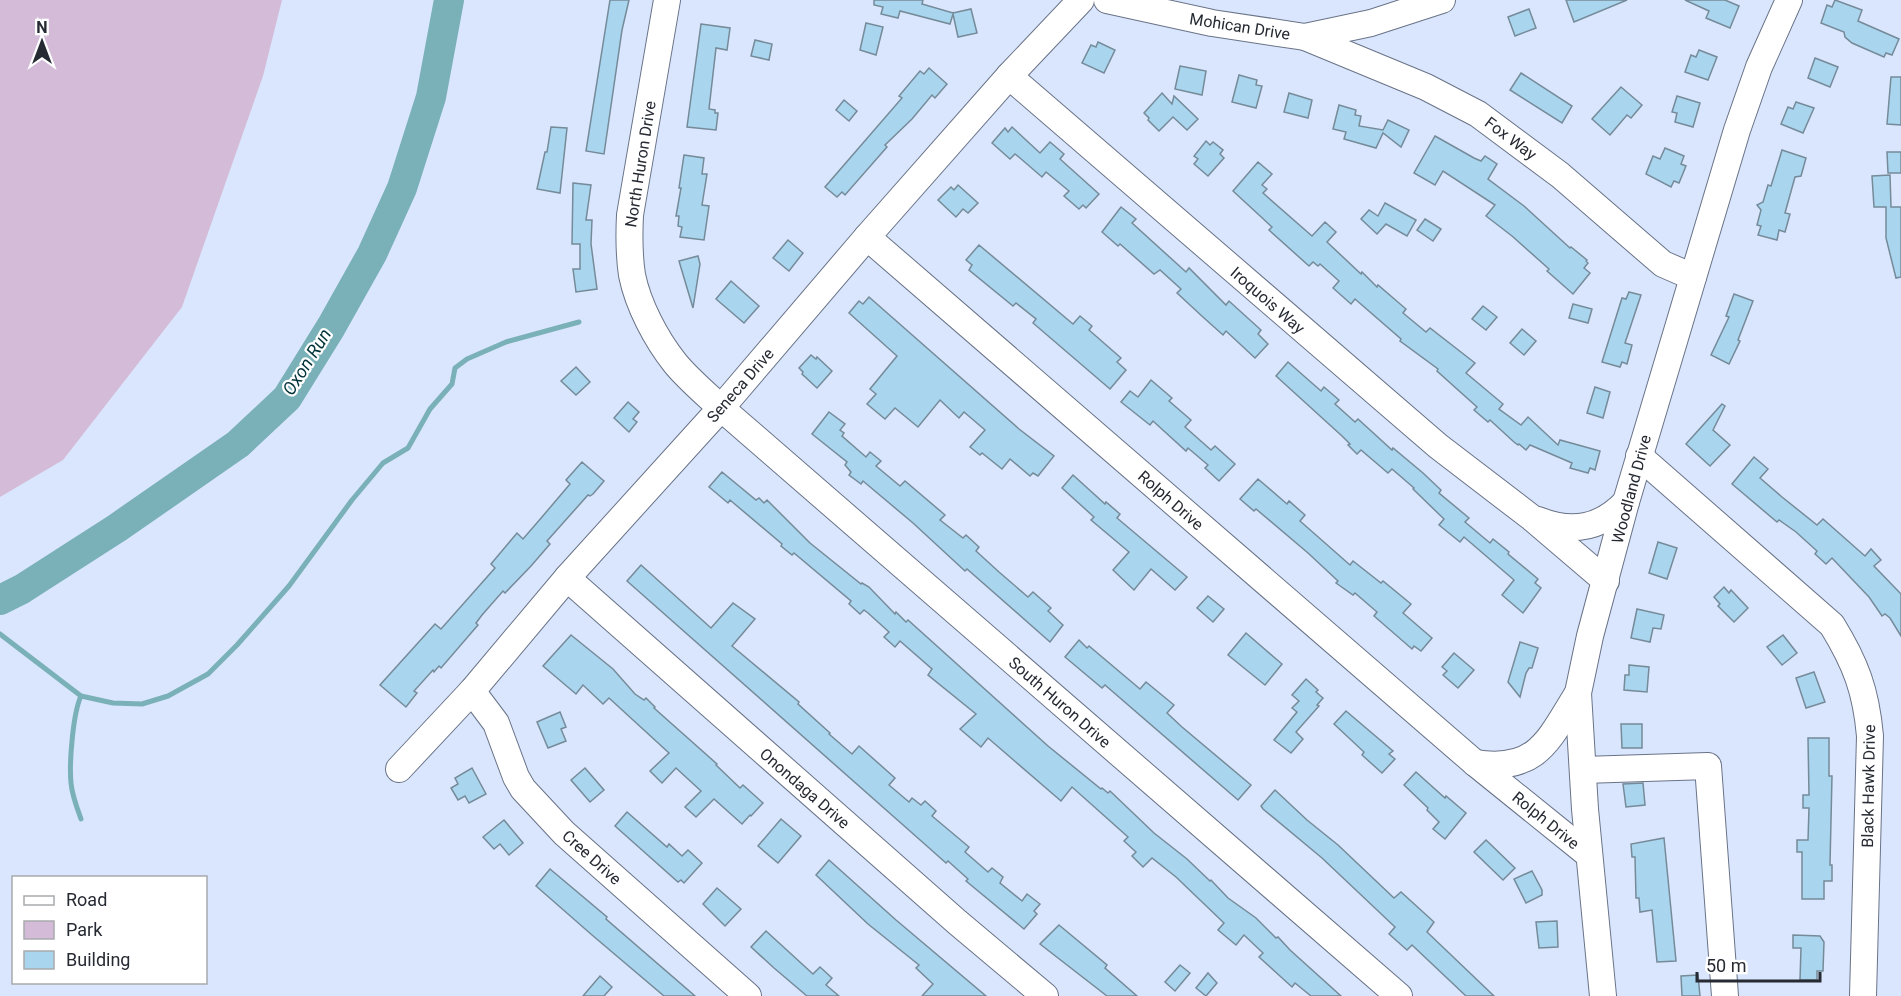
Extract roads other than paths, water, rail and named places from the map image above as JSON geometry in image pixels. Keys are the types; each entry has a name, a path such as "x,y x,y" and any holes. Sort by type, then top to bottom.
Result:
{"street":[{"name":"North Huron Drive","path":"667,0 630,215 629,244 633,277 642,304 659,339 675,364 721,408"},
{"name":"Seneca Drive","path":"399,770 472,691 567,578 721,408 867,237 1081,0"},
{"name":"Mohican Drive","path":"1107,0 1212,23 1305,37 1371,23 1442,0"},
{"name":"Woodland Drive","path":"1603,996 1589,855 1578,693 1590,636 1626,502 1737,130 1759,67 1789,0"},
{"name":"Fox Way","path":"1305,37 1426,87 1478,114 1560,175 1663,264 1693,277"},
{"name":"Iroquois Way","path":"1010,76 1438,446 1532,518 1606,581"},
{"name":"Rolph Drive","path":"867,237 1475,764 1589,855"},
{"name":"South Huron Drive","path":"721,408 1399,996"},
{"name":"Black Hawk Drive","path":"1640,456 1832,625 1851,655 1868,712 1870,736 1863,996"},
{"name":"Iroquois Way","path":"1532,518 1550,525 1586,528 1615,514 1626,502"},
{"name":"Onondaga Drive","path":"567,578 957,922 1045,996"},
{"name":"Cree Drive","path":"472,691 496,723 516,777 538,807 564,833 748,996"},
{"path":"1475,764 1495,766 1532,756 1551,737 1578,693"},
{"path":"1582,770 1708,766 1725,996"}],"waterway":[{"name":"Oxon Run","path":"0,600 22,589 117,528 238,444 287,398 331,327 372,254 402,188 431,97 449,0"},
{"path":"0,634 81,696 113,703 142,704 168,696 208,674 289,586 352,500 383,463 408,448 430,409 452,384 455,368 467,359 506,342 579,322"},
{"path":"81,696 71,751 71,783 81,819"}]}
